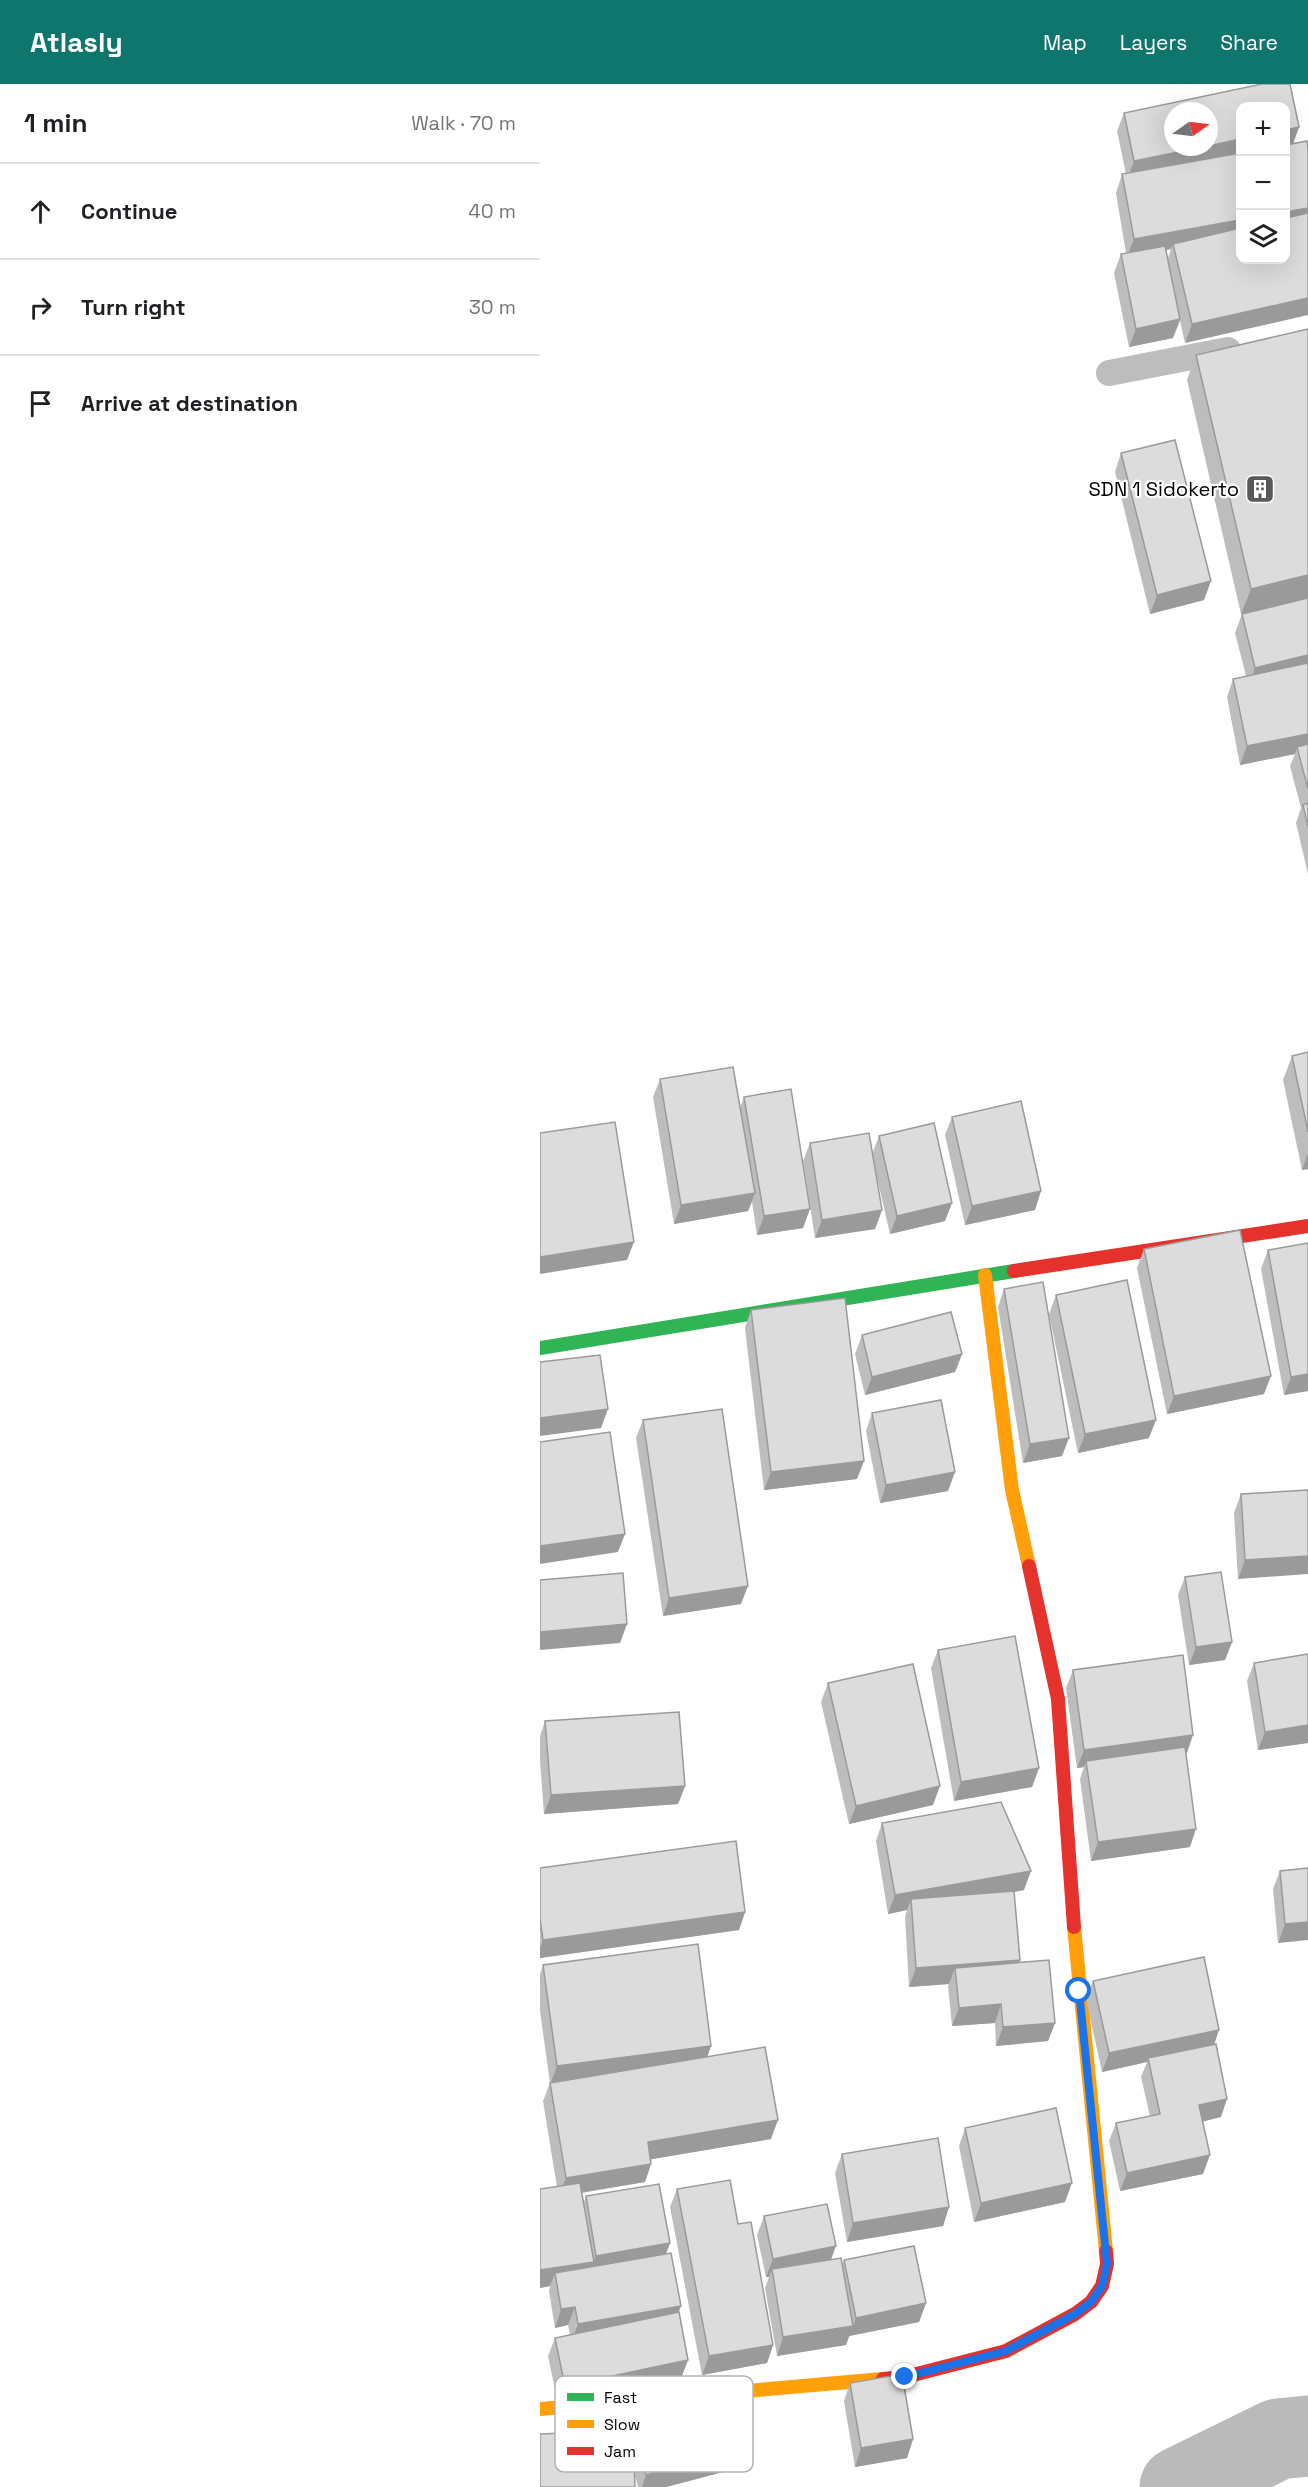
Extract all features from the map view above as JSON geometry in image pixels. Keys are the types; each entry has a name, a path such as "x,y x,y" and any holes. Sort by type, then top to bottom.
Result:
{"street":[{"path":"540,1348 985,1275 1308,1226"},
{"path":"753,2390 905,2377 1006,2351 1075,2314 1091,2302 1102,2286 1107,2264 1079,1991 1058,1699 1012,1490 985,1275"},
{"path":"540,2409 555,2408"}],"lane":[{"path":"1109,373 1250,346"}],"building":[{"path":"1262,84 1290,84 1299,127 1290,129 1290,102 1236,102 1236,140 1218,144 1218,102 1176,102"},
{"path":"1164,105 1164,155 1134,161 1124,113"},
{"path":"1307,141 1308,208 1290,211 1290,156 1290,144"},
{"path":"1236,154 1236,221 1134,239 1122,174"},
{"path":"1308,213 1308,298 1192,324 1173,244 1236,229 1236,264 1290,264 1290,217"},
{"path":"1165,246 1180,319 1136,329 1121,254"},
{"name":"SDN 1 Sidokerto","path":"1308,329 1308,575 1251,589 1196,355"},
{"path":"1175,440 1211,581 1157,595 1121,453"},
{"path":"1308,598 1308,655 1255,668 1242,614"},
{"path":"1308,663 1308,734 1247,746 1233,679"},
{"path":"1308,744 1308,789 1297,747"},
{"path":"1308,803 1308,827 1303,805"},
{"path":"1308,1052 1308,1132 1292,1056"},
{"path":"733,1067 755,1193 681,1205 660,1079"},
{"path":"791,1089 810,1209 764,1216 744,1097"},
{"path":"1021,1101 1041,1191 972,1206 952,1117"},
{"path":"615,1122 634,1242 540,1257 540,1133"},
{"path":"934,1123 952,1203 897,1216 879,1136"},
{"path":"869,1133 882,1210 822,1220 810,1143"},
{"path":"1240,1230 1271,1376 1174,1396 1144,1249"},
{"path":"1308,1243 1308,1374 1291,1377 1268,1250"},
{"path":"1127,1280 1156,1420 1085,1434 1056,1295"},
{"path":"1043,1282 1069,1438 1030,1444 1004,1289"},
{"path":"845,1298 864,1461 771,1472 751,1310"},
{"path":"951,1312 962,1354 872,1377 862,1335"},
{"path":"600,1355 608,1409 540,1418 540,1362"},
{"path":"941,1400 955,1472 886,1485 872,1413"},
{"path":"722,1409 748,1586 669,1598 643,1420"},
{"path":"610,1432 625,1534 540,1546 540,1442"},
{"path":"1308,1490 1308,1556 1245,1560 1241,1494"},
{"path":"1221,1572 1232,1642 1196,1647 1185,1577"},
{"path":"623,1573 627,1624 540,1632 540,1580"},
{"path":"1015,1636 1039,1768 961,1782 938,1650"},
{"path":"1308,1654 1308,1725 1265,1732 1254,1663"},
{"path":"1183,1655 1193,1735 1084,1750 1073,1670"},
{"path":"913,1664 940,1786 856,1806 828,1683"},
{"path":"679,1712 685,1786 551,1795 545,1721"},
{"path":"1185,1747 1196,1829 1098,1842 1086,1761"},
{"path":"1001,1802 1031,1871 895,1895 882,1823"},
{"path":"736,1841 745,1912 543,1940 540,1919 540,1868"},
{"path":"1308,1868 1308,1922 1285,1924 1280,1871"},
{"path":"1014,1891 1020,1960 916,1968 911,1899"},
{"path":"698,1944 711,2046 557,2066 543,1965"},
{"path":"1204,1957 1219,2030 1109,2053 1093,1981"},
{"path":"1049,1960 1055,2023 1003,2027 1001,2004 959,2008 955,1968"},
{"path":"1216,2044 1227,2099 1199,2105 1210,2155 1127,2173 1116,2123 1160,2114 1148,2058"},
{"path":"765,2047 778,2120 648,2142 651,2164 566,2178 550,2083"},
{"path":"1056,2108 1072,2183 981,2203 965,2128"},
{"path":"938,2138 949,2207 853,2223 842,2154"},
{"path":"730,2180 738,2224 751,2222 773,2345 709,2356 677,2189"},
{"path":"580,2183 594,2262 540,2270 540,2189"},
{"path":"659,2184 670,2243 596,2256 586,2196"},
{"path":"827,2204 836,2246 773,2259 764,2216"},
{"path":"914,2246 926,2303 856,2318 844,2260"},
{"path":"671,2253 681,2306 578,2324 575,2307 561,2309 555,2273"},
{"path":"841,2258 853,2326 783,2337 772,2269"},
{"path":"679,2312 688,2360 612,2376 563,2376 555,2338"},
{"path":"902,2374 913,2439 861,2448 850,2383"},
{"path":"555,2433 555,2472 634,2472 635,2487 540,2487 540,2434"}],"waterway":[{"path":"1180,2487 1278,2439 1308,2436"}],"traffic: fast":[{"path":"540,1348 1014,1271"}],"traffic: slow":[{"path":"985,1275 1012,1490 1029,1566"},
{"path":"1074,1927 1106,2251"},
{"path":"753,2390 883,2379"},
{"path":"540,2409 555,2408"}],"traffic: jam":[{"path":"1014,1271 1308,1226"},
{"path":"1029,1566 1058,1699 1074,1927"},
{"path":"883,2379 905,2377 1006,2351 1075,2314 1091,2302 1102,2286 1107,2264 1106,2251"}],"place":[{"name":"SDN 1 Sidokerto","path":"1260,489"}],"route":[{"path":"905,2377 1006,2351 1075,2314 1091,2302 1102,2286 1107,2264 1079,1991"}]}
